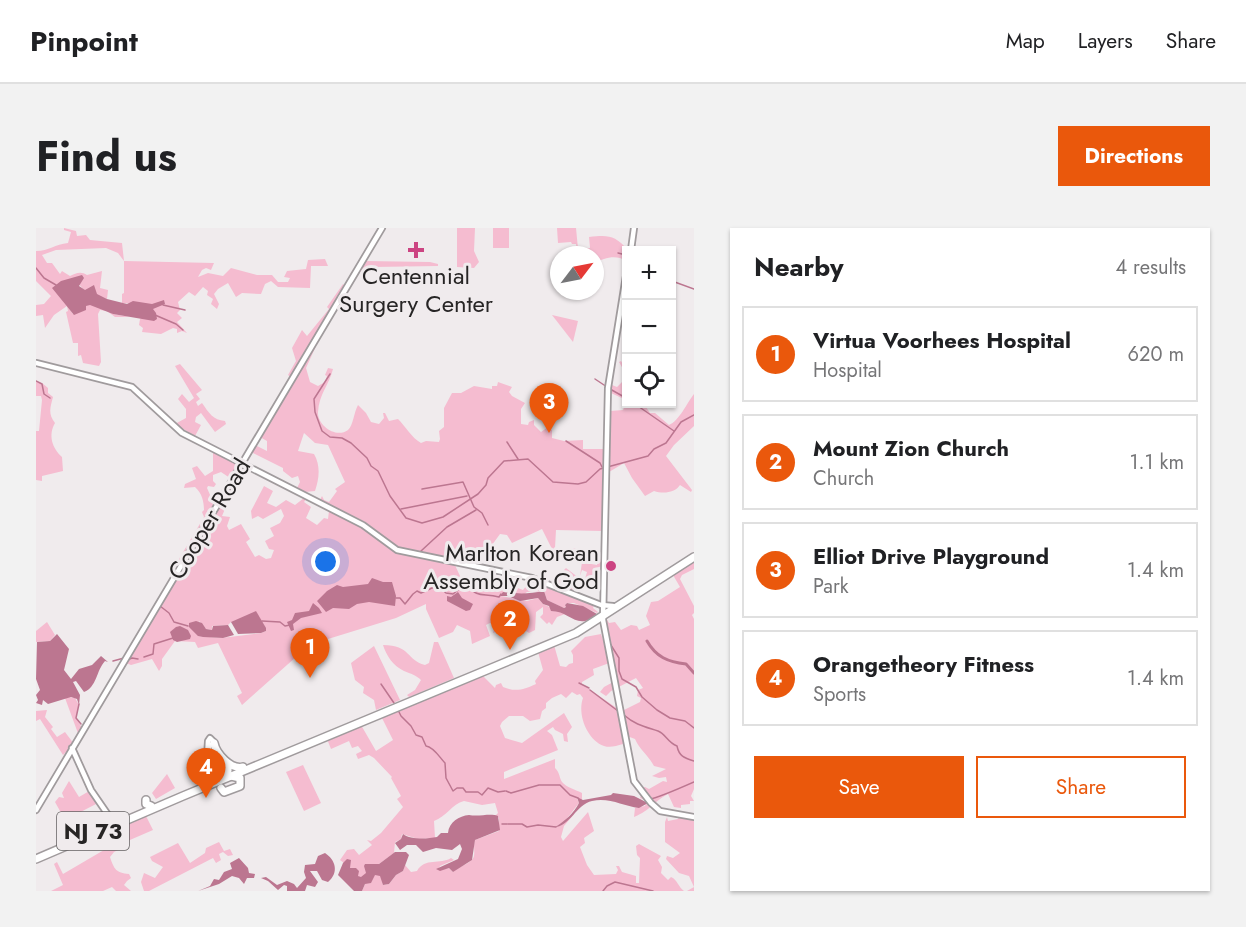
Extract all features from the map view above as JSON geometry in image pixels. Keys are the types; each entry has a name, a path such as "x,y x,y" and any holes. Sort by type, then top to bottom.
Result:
{"highway":[{"name":"NJ 73","path":"36,857 149,803 218,781 243,767 570,633 603,616 613,606 694,556"},
{"name":"NJ 73","path":"36,857 218,781 318,743 568,637 671,570"},
{"path":"211,744 232,766 243,767"},
{"path":"210,763 211,757 216,754 228,765 228,771 218,781"}],"street":[{"name":"Cooper Road","path":"36,810 382,228"},
{"path":"632,246 634,228"},
{"path":"623,300 608,388 603,616 632,777 651,803 664,813 694,817"},
{"path":"36,363 132,387 180,432 363,525 397,550 531,578 603,616"},
{"path":"211,744 207,758 218,781"},
{"path":"211,744 208,751 210,763 218,781"},
{"path":"72,748 98,803 109,813 113,822"}],"shaded area":[{"path":"64,228 76,231 77,236 86,235 90,240 122,243 124,261 118,253 106,248 56,250 42,255 47,263 52,263 60,274 62,271 70,276 78,273 87,275 102,271 100,288 108,290 107,299 84,290 74,279 55,289 73,314 91,304 108,310 113,314 130,317 115,317 107,311 100,310 98,314 101,362 99,366 83,363 81,355 78,356 78,343 73,343 66,312 68,311 67,306 54,315 45,328 43,315 36,316 36,305 44,304 51,296 36,281 36,251 68,243 71,232"},
{"path":"457,228 475,228 474,251 479,262 474,268 457,267"},
{"path":"493,228 509,228 509,248 493,248"},
{"path":"557,228 576,228 578,246 571,242 558,243"},
{"path":"606,236 619,241 624,246 622,246 622,259 604,259 604,246 590,246 589,237"},
{"path":"325,259 328,266 311,266 310,288 278,287 271,281 265,284 261,294 242,293 236,297 228,283 214,294 219,304 217,309 211,304 213,299 207,295 208,291 203,287 195,296 189,292 178,302 180,310 177,313 182,318 177,322 187,333 182,331 177,333 177,329 173,328 161,334 142,332 143,328 139,325 140,319 152,309 151,305 122,303 124,261 214,263 211,270 206,268 202,270 198,277 208,273 223,276 231,268 257,275 272,275 278,282 288,282 290,278 284,277 287,271 306,269 308,260"},
{"path":"365,261 430,262 438,266 374,267 358,273"},
{"path":"82,275 84,278 79,286 85,290 94,285 97,294 107,299 127,304 133,301 152,304 164,300 165,304 153,309 157,319 154,321 113,314 90,305 86,306 86,310 74,315 52,288 61,281"},
{"path":"343,284 291,377 288,375 296,361 292,348 302,330 307,336 329,309 327,307"},
{"path":"552,315 578,321 573,342"},
{"path":"321,335 306,368 310,382 318,386 325,382 328,368 333,369 320,400 318,412 324,426 333,432 348,430 358,405 371,422 379,424 385,413 389,421 398,419 421,443 439,442 439,431 444,427 444,408 452,393 461,393 474,386 492,389 492,386 497,386 498,382 512,387 509,392 512,396 525,403 521,409 521,424 528,425 534,420 534,425 541,432 548,427 552,430 552,438 564,441 583,440 583,449 603,449 602,531 556,530 555,548 587,549 586,563 597,565 598,559 604,560 603,566 595,568 594,577 600,577 601,571 604,571 603,581 585,579 587,572 582,570 580,576 582,562 570,554 555,549 542,564 552,549 542,529 512,543 507,535 500,534 492,545 470,552 464,561 400,548 365,522 320,500 322,496 329,502 337,491 335,489 345,482 328,445 315,443 304,433 298,451 314,454 319,472 315,491 305,492 297,488 300,482 298,476 292,478 283,471 283,468 251,452 255,445 267,451 267,441 260,437"},
{"path":"180,364 202,390 196,394 200,399 196,402 198,406 202,403 214,418 225,421 226,424 215,432 201,413 196,417 195,422 201,425 195,436 175,424 186,418 186,409 178,399 182,394 189,402 194,398 175,366"},
{"path":"36,382 48,388 48,393 53,397 50,411 55,423 52,437 56,450 62,457 63,471 42,476 42,481 36,480 36,431 39,431 42,400 41,396 36,396"},
{"path":"622,382 622,398 611,393 612,385 617,387"},
{"path":"694,394 694,426 666,456 692,490 691,492 680,485 672,491 665,493 654,491 645,496 624,463 609,472 610,411 624,408 647,408 650,413 655,413 669,425 679,416"},
{"path":"213,451 237,464 230,478 221,472 213,475 213,481 216,484 214,487 208,486 207,488 211,497 216,501 176,564 204,517 202,512 204,504 199,492 195,487 184,488 185,484 196,479 192,468 197,466 205,476 213,471"},
{"path":"233,484 239,488 233,496 228,493 225,498"},
{"path":"264,486 273,491 267,503 276,507 286,500 295,505 304,498 306,499 304,502 311,507 306,518 317,525 324,518 328,519 329,511 364,528 397,550 454,563 460,576 472,578 473,582 483,584 486,581 498,586 510,585 523,590 530,581 529,588 535,590 537,583 594,605 593,608 598,612 574,603 567,603 563,608 547,600 544,591 527,592 523,595 505,592 501,596 527,601 538,598 543,604 565,614 557,617 552,625 549,622 547,624 540,617 543,614 543,607 536,612 535,630 529,633 522,632 520,628 512,632 508,620 505,623 507,628 505,632 493,633 495,625 490,623 486,625 490,636 472,644 470,631 457,625 453,632 439,638 426,604 396,618 315,643 242,705 237,696 242,693 218,643 198,648 195,642 175,641 162,659 159,671 152,659 131,665 126,663 224,499 228,502 222,516 230,517 227,526 229,530 241,524 250,539 246,542 255,557 259,555 266,559 271,558 274,550 269,549 265,541 274,536 270,528 280,523 284,516 281,509 263,519 258,516 252,519 251,511","holes":["199,621 206,629 212,630 212,626 228,625 231,622 262,622 266,631 221,638 198,636"]},
{"path":"694,561 694,569 682,575 680,579 694,606 692,615 694,619 694,789 691,796 694,801 681,805 681,808 674,807 668,794 634,817 635,808 645,806 647,801 640,798 641,795 637,790 645,787 649,789 663,781 667,782 666,777 652,776 666,769 654,766 635,739 627,736 622,711 640,702 641,698 637,696 638,690 643,688 636,678 606,696 600,692 615,681 612,662 593,669 594,675 582,684 618,709 625,739 623,744 606,747 593,738 585,726 581,711 583,698 580,694 572,692 566,698 561,694 546,703 540,719 530,721 523,716 509,716 500,726 505,738 522,743 564,713 572,727 567,734 568,742 564,741 563,734 553,727 547,731 552,735 558,750 504,772 504,779 555,759 555,768 562,782 582,793 582,800 577,798 579,803 565,821 557,826 560,826 575,813 564,826 561,837 563,841 588,812 594,831 584,838 585,843 580,847 594,875 616,874 618,870 616,866 619,866 622,872 636,876 636,883 639,883 640,858 637,855 636,846 639,844 661,856 658,860 662,867 661,873 668,880 673,878 684,891 362,891 365,884 358,876 357,869 350,868 350,860 344,863 340,860 347,850 354,849 359,855 372,845 367,840 371,841 381,833 403,807 397,799 401,796 392,777 374,758 369,755 358,759 356,754 362,751 358,746 352,748 349,741 331,749 327,739 361,725 376,751 393,740 381,716 482,675 495,688 501,683 503,687 516,690 536,684 535,681 543,670 538,652 554,645 560,666 566,667 573,663 571,651 585,637 601,634 604,643 608,645 606,618 609,623 615,622 621,630 631,625 637,626 639,630 650,625 646,616 651,602 658,601 680,587 673,575","holes":["464,801 482,805 495,803 498,813 496,815 499,818 499,831 475,840 474,856 471,861 453,872 449,868 438,870 440,866 454,860 451,858 424,864 417,871 411,872 405,865 403,871 396,875 389,884 383,885 379,864 394,853 395,842 401,839 402,834 418,839 435,838 434,821 456,805"]},
{"path":"566,568 579,578 575,592 551,583"},
{"path":"372,578 392,582 396,596 395,606 369,602 357,604 349,609 333,608 326,612 317,601 337,585 343,587 368,584"},
{"path":"544,591 547,600 564,608 567,603 583,606 597,614 590,619 579,621 551,611 549,606 543,604 538,598 520,601 508,596 500,596 503,592"},
{"path":"458,592 462,598 473,604 470,610 466,611 447,601 447,596 451,597"},
{"path":"313,603 322,613 301,618 293,624 294,630 291,631 287,622 292,620 295,613 309,611"},
{"path":"256,611 266,631 238,634 231,622"},
{"path":"196,621 202,623 206,629 212,630 213,626 228,625 234,635 223,638 198,636 189,627 189,623"},
{"path":"47,622 55,635 50,641 36,642 36,631"},
{"path":"180,626 188,630 190,639 177,642 173,640 170,632"},
{"path":"57,634 69,649 64,670 71,679 79,669 92,665 101,656 108,662 105,661 102,665 94,683 88,690 84,692 76,681 73,682 80,695 79,705 77,699 71,697 48,704 43,700 42,705 36,703 38,700 36,695 40,690 36,679 37,642 50,641"},
{"path":"434,642 438,642 454,678 409,697 407,695 415,690 421,680 396,666 383,645 399,647 414,660 425,665 429,663"},
{"path":"374,646 400,700 376,710 374,700 363,693 364,687 355,680 351,663"},
{"path":"65,698 75,698 79,705 76,717 83,730 79,736"},
{"path":"47,710 45,717 57,737 65,732 74,744 63,755 40,719 36,721 36,711"},
{"path":"303,765 321,803 304,811 286,772"},
{"path":"167,774 175,788 156,799 152,793"},
{"path":"69,781 79,797 91,790 98,803 65,820 55,802 59,797 64,798 62,793"},
{"path":"613,793 634,796 648,803 639,808 610,801 592,801 582,806 565,823 555,827 574,810 579,803 577,797 583,800"},
{"path":"145,814 153,830 123,843 124,847 110,857 116,870 129,874 131,878 124,885 131,891 116,891 112,887 103,891 51,891 63,885 54,864 57,862 63,874 104,850 104,847 129,836 123,824"},
{"path":"469,815 498,816 500,830 475,840 472,860 453,872 449,868 440,871 436,869 458,859 462,849 460,844 452,850 436,848 423,852 416,845 407,845 400,850 395,843 401,839 403,834 424,839 448,833 455,820"},
{"path":"679,816 694,818 694,887 689,876 679,873 666,859 667,856 673,858 680,853 665,842 665,822 667,817 668,821 678,819"},
{"path":"219,842 224,851 230,849 233,855 228,856 223,852 219,854 221,860 216,863 213,858 149,891 144,891 141,882 144,873 155,878 163,867 152,861 150,857 178,843 190,863 205,853 206,848"},
{"path":"395,852 406,852 409,855 403,871 396,875 389,884 383,885 380,876 375,875 371,883 365,884 362,891 354,891 338,875 347,859 351,860 350,868 356,868 359,871 358,876 361,877 366,873 365,864 379,864"},
{"path":"325,853 334,863 334,875 328,882 322,880 317,871 310,871 318,882 315,887 307,885 305,891 287,891 287,886 284,885 278,890 261,878 266,877 277,885 287,881 297,888 306,878 305,865 315,864 318,856"},
{"path":"239,858 248,868 249,873 255,874 254,878 247,878 244,884 239,878 232,876 219,884 198,891 210,886 214,879 219,880 224,872 232,869 230,863"}],"waterway":[{"path":"618,253 622,254"},
{"path":"36,268 44,278 56,285"},
{"path":"676,282 694,289"},
{"path":"163,305 185,310"},
{"path":"155,315 176,324 183,330"},
{"path":"330,374 314,399 315,412 322,431 330,437 342,438 351,443 378,471 390,496 406,518 422,523 443,517 478,494 486,485 488,478 504,461 528,459 553,482 578,484 586,482 600,469 648,456 654,449 666,443 681,422 694,415"},
{"path":"595,379 607,387"},
{"path":"36,381 42,384 44,394 50,398"},
{"path":"610,389 622,396"},
{"path":"641,408 674,431"},
{"path":"566,441 600,463 602,467"},
{"path":"507,442 518,459"},
{"path":"422,489 463,482 474,507 482,513 488,525"},
{"path":"401,509 467,496"},
{"path":"421,551 447,527 476,510"},
{"path":"396,598 400,598 405,604 417,591 421,593 439,587 446,593 453,594 466,584 478,594 499,597 501,594"},
{"path":"160,606 169,613 174,622 188,626"},
{"path":"262,621 290,625"},
{"path":"144,657 153,654 154,644 173,638"},
{"path":"647,641 659,655 668,660 686,664 694,673"},
{"path":"609,642 619,658 619,671 622,679 636,687 642,697 657,710 670,718 685,721 694,728"},
{"path":"113,661 124,658"},
{"path":"127,660 138,659"},
{"path":"579,683 589,688"},
{"path":"381,684 394,703"},
{"path":"590,690 618,711"},
{"path":"79,704 76,718 81,724"},
{"path":"398,710 416,735 422,737 426,746 434,750 445,763 446,778 453,791 463,788 466,792 478,792 482,795 488,788 498,792 505,791"},
{"path":"624,715 636,723 661,732 677,746 682,756 694,761"},
{"path":"650,799 694,782"},
{"path":"506,791 511,793 539,785 560,785 570,795 578,798"},
{"path":"502,824 507,824"},
{"path":"508,824 522,824 527,827 538,825 556,827"},
{"path":"603,891 615,882 653,891"}],"place":[{"name":"Centennial Surgery Center","path":"416,250"},
{"name":"Elliot Drive Playground","path":"549,433"},
{"name":"Marlton Korean Assembly of God","path":"611,566"},
{"name":"Mount Zion Church","path":"510,650"},
{"name":"Virtua Voorhees Hospital","path":"310,678"},
{"name":"Orangetheory Fitness","path":"206,798"}]}
